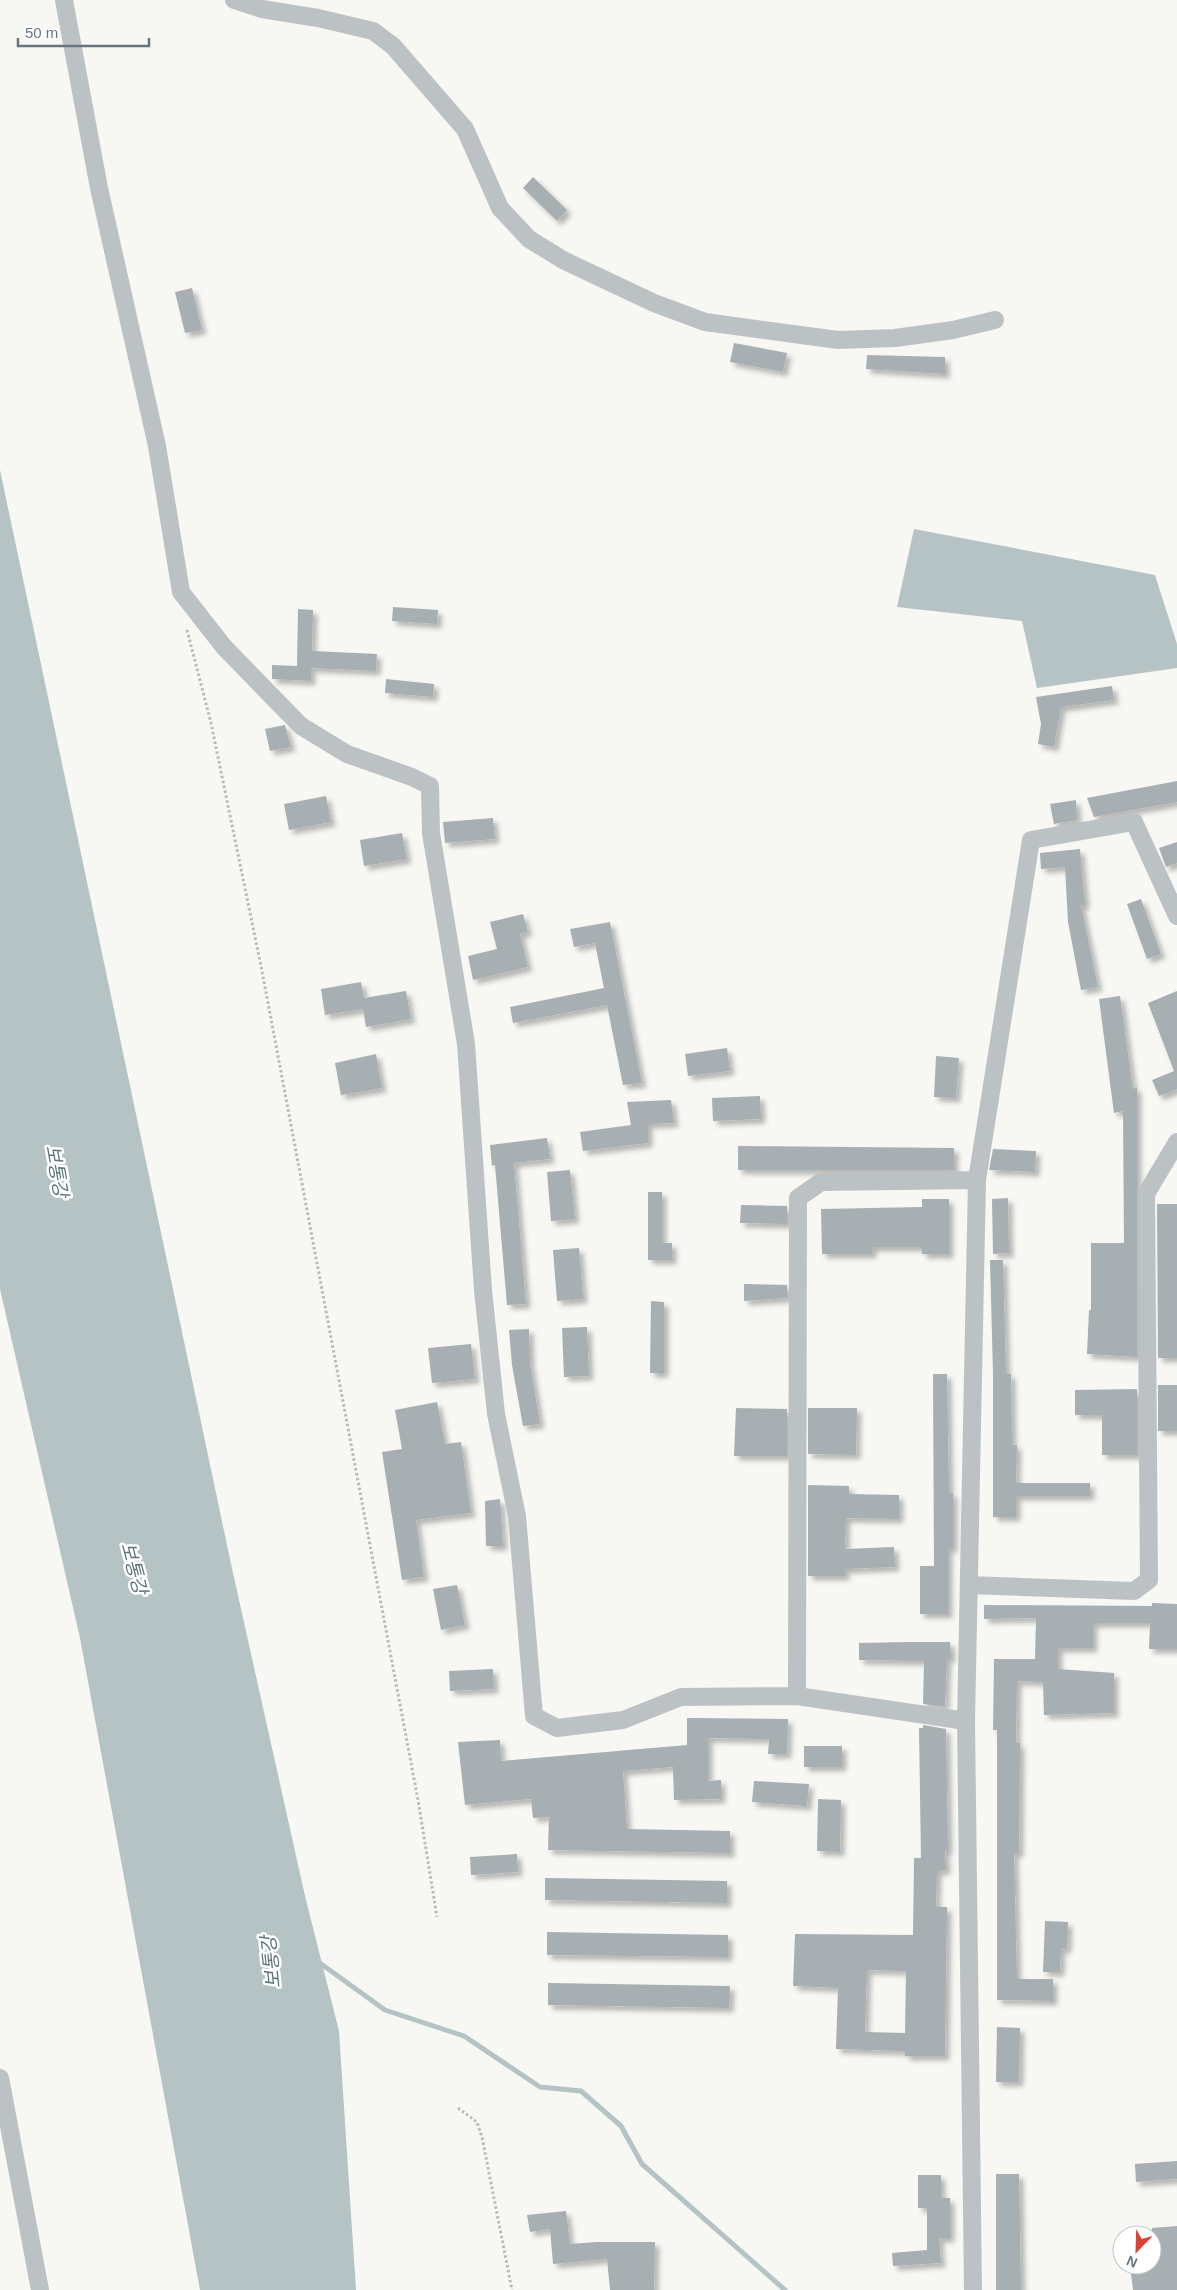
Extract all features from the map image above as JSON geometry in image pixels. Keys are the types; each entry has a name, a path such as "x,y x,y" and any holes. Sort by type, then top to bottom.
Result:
{"street":[{"path":"64,0 99,188 157,446 181,592 224,646 301,726 347,754 412,777 430,786 431,833 466,1044 483,1290 496,1414 517,1516 534,1716 557,1728 623,1720 681,1697 797,1696 966,1721"},
{"path":"234,0 262,9 318,18 372,31 393,46 465,129 500,208 529,239 563,260 654,302 705,322 838,340 895,338 953,330 996,320"},
{"path":"974,2290 966,1721 977,1180 1031,840 1134,822 1177,916"},
{"path":"969,1585 1134,1591 1149,1580 1146,1194 1177,1142"},
{"path":"797,1696 798,1198 821,1182 977,1180"},
{"path":"0,2078 40,2290"}],"path":[{"path":"186,626 211,723 262,971 418,1800 437,1917"},
{"path":"458,2108 477,2122 482,2137 512,2290"}],"water":[{"name":"보통강","path":"0,470 231,1564 305,1896 339,2031 356,2290 200,2290 80,1638 0,1289"},
{"path":"914,529 1155,575 1177,644 1177,668 1037,688 1022,621 897,607"}],"building":[{"path":"533,177 567,210 557,221 523,188"},
{"path":"192,288 202,330 185,333 175,292"},
{"path":"734,343 787,353 783,372 730,362"},
{"path":"867,355 945,357 945,374 866,369"},
{"path":"393,607 438,610 437,624 392,621"},
{"path":"298,609 313,610 312,651 377,654 376,671 311,668 311,681 272,679 272,665 297,666"},
{"path":"386,679 434,684 433,697 385,693"},
{"path":"1112,686 1114,700 1061,707 1054,747 1038,744 1041,724 1036,697"},
{"path":"285,725 291,747 270,751 265,729"},
{"path":"1177,781 1177,802 1094,817 1087,798"},
{"path":"326,796 331,822 289,830 284,804"},
{"path":"1076,800 1077,820 1054,824 1050,804"},
{"path":"493,818 495,839 445,843 443,822"},
{"path":"402,833 407,859 364,866 360,840"},
{"path":"1177,842 1177,863 1166,867 1159,848"},
{"path":"1080,849 1085,905 1081,905 1098,987 1081,990 1068,922 1065,867 1041,869 1040,853"},
{"path":"1141,899 1161,954 1147,959 1127,904"},
{"path":"523,914 528,932 520,934 528,967 473,980 468,956 497,949 490,922"},
{"path":"610,922 642,1083 623,1085 607,1005 513,1023 510,1007 604,988 595,943 574,947 570,929"},
{"path":"361,982 364,998 406,991 411,1019 366,1027 363,1009 325,1015 321,989"},
{"path":"1177,991 1177,1089 1159,1096 1152,1080 1174,1071 1148,1003"},
{"path":"1120,996 1133,1089 1137,1087 1137,1357 1087,1354 1089,1310 1091,1310 1091,1243 1124,1243 1123,1111 1114,1113 1099,999"},
{"path":"727,1048 730,1071 688,1076 685,1054"},
{"path":"376,1054 382,1088 341,1095 335,1063"},
{"path":"936,1056 959,1058 956,1098 934,1097"},
{"path":"760,1096 761,1119 713,1121 712,1098"},
{"path":"671,1100 674,1123 648,1124 648,1143 583,1151 580,1132 631,1125 627,1102"},
{"path":"547,1138 550,1159 514,1163 526,1304 507,1305 495,1165 492,1166 490,1145"},
{"path":"738,1146 954,1148 954,1170 738,1170"},
{"path":"993,1149 1036,1151 1035,1172 989,1170"},
{"path":"570,1170 575,1219 551,1221 547,1172"},
{"path":"648,1192 662,1192 662,1243 672,1243 672,1260 648,1260"},
{"path":"1008,1198 1009,1253 993,1254 992,1199"},
{"path":"922,1199 949,1199 949,1254 922,1254 922,1247 872,1247 872,1254 822,1254 821,1209 922,1207"},
{"path":"1157,1204 1177,1204 1177,1358 1158,1358"},
{"path":"741,1205 787,1206 787,1224 740,1223"},
{"path":"579,1248 583,1299 557,1301 553,1250"},
{"path":"990,1260 1003,1260 1006,1374 1011,1374 1012,1445 1017,1445 1016,1483 1090,1483 1090,1496 1016,1496 1016,1517 993,1517 993,1374"},
{"path":"744,1284 787,1285 787,1298 744,1301"},
{"path":"651,1301 664,1302 664,1373 650,1373"},
{"path":"587,1327 589,1376 564,1377 562,1328"},
{"path":"529,1329 530,1363 540,1424 523,1426 512,1365 509,1330"},
{"path":"471,1344 475,1379 432,1383 428,1348"},
{"path":"933,1374 947,1374 949,1493 953,1493 953,1548 948,1548 948,1614 920,1614 920,1566 934,1566"},
{"path":"1158,1385 1177,1385 1177,1431 1158,1431"},
{"path":"1137,1389 1137,1455 1102,1455 1102,1415 1075,1415 1075,1390"},
{"path":"437,1402 445,1444 461,1442 471,1513 416,1520 424,1577 402,1580 382,1452 402,1449 395,1410"},
{"path":"736,1408 787,1409 787,1456 734,1456"},
{"path":"808,1408 857,1408 856,1455 808,1454"},
{"path":"808,1485 849,1486 849,1494 899,1495 899,1519 846,1518 845,1549 894,1547 895,1567 845,1569 845,1576 808,1576"},
{"path":"500,1499 503,1546 486,1546 485,1501"},
{"path":"457,1585 465,1625 441,1630 433,1589"},
{"path":"1152,1603 1177,1604 1177,1649 1149,1649 1150,1623 1093,1623 1093,1648 1058,1648 1058,1669 1114,1673 1114,1713 1044,1715 1043,1682 1017,1681 1016,1743 1020,1743 1019,1853 1014,1853 1017,1979 1053,1979 1053,2001 997,2000 997,1730 993,1730 994,1659 1035,1659 1036,1618 984,1619 984,1605 1152,1606"},
{"path":"950,1642 951,1658 947,1658 945,1707 923,1704 924,1661 859,1660 859,1643"},
{"path":"493,1669 494,1689 450,1691 449,1671"},
{"path":"687,1718 788,1719 787,1754 768,1754 769,1739 708,1738 708,1781 721,1780 721,1799 674,1800 673,1767 623,1771 627,1829 730,1831 730,1853 548,1850 549,1817 533,1818 531,1799 465,1805 458,1742 500,1740 501,1761 687,1745"},
{"path":"923,1725 946,1729 948,1850 945,1850 946,1870 937,1871 936,1907 947,1907 945,2056 905,2056 905,2051 836,2049 838,1988 793,1986 795,1934 913,1935 914,1858 921,1858 919,1728 923,1728","holes":["867,1970 906,1971 905,2033 865,2032"]},
{"path":"804,1746 842,1746 842,1767 804,1767"},
{"path":"754,1781 809,1784 807,1806 752,1802"},
{"path":"818,1799 841,1800 840,1852 817,1851"},
{"path":"517,1854 518,1872 471,1875 470,1857"},
{"path":"545,1878 727,1881 727,1903 545,1900"},
{"path":"1045,1921 1068,1922 1067,1949 1061,1948 1060,1972 1043,1972"},
{"path":"547,1932 728,1935 728,1957 547,1955"},
{"path":"548,1983 730,1986 729,2008 548,2005"},
{"path":"997,2027 1020,2028 1019,2082 996,2082"},
{"path":"1177,2161 1177,2179 1136,2182 1135,2164"},
{"path":"996,2174 1019,2174 1021,2290 996,2290"},
{"path":"918,2175 941,2175 941,2198 950,2198 950,2238 939,2238 941,2263 893,2266 892,2253 927,2250 927,2208 918,2208"},
{"path":"566,2211 570,2244 655,2242 654,2290 610,2290 607,2259 553,2264 550,2229 530,2232 527,2215"},
{"path":"1177,2226 1177,2290 1133,2290 1131,2275 1162,2275 1162,2227"}],"waterway":[{"path":"317,1961 385,2010 464,2036 540,2087 581,2091 621,2126 642,2164 785,2290"}]}
